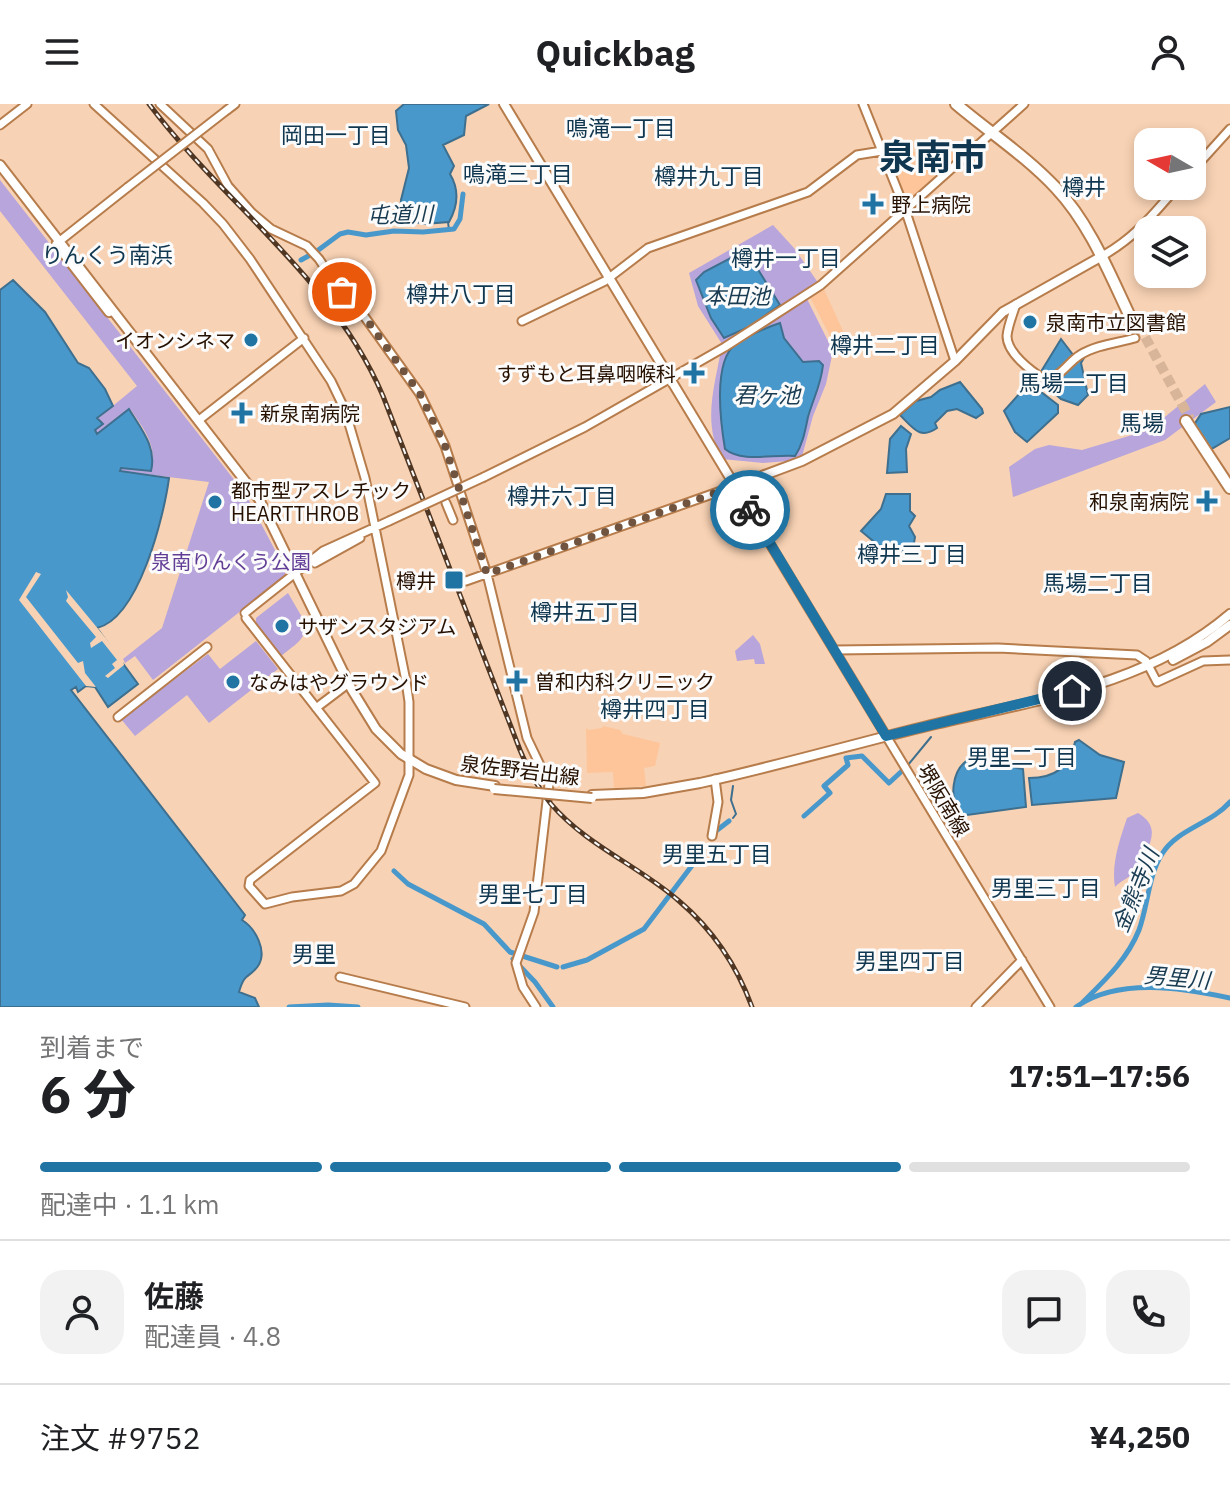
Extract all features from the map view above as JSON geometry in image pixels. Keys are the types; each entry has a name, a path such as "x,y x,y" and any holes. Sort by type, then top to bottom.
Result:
{"highway":[{"path":"956,104 994,132"},
{"path":"963,104 1064,192 1087,223 1136,330"},
{"path":"1189,422 1229,484"}],"main road":[{"path":"504,104 735,486 802,461 893,414 955,361 1003,312 1102,256"},
{"name":"泉佐野岩出線","path":"0,165 250,494 364,712 388,743 410,763"},
{"name":"泉佐野岩出線","path":"0,173 58,242 259,499 345,686 368,727 384,745 410,763 456,780 494,788 592,796 643,793 716,782 1149,669 1207,642 1230,625"},
{"name":"泉佐野岩出線","path":"1149,669 1230,614"}],"street":[{"path":"0,125 27,104"},
{"path":"94,104 223,224 331,381 345,410 361,458 375,528 406,681 410,763 405,790 381,851 354,884 341,891 284,898 269,904 262,903 249,886 250,880 375,783 246,616 323,551 375,528 484,477 585,427 725,347 821,285 1024,104"},
{"path":"160,104 208,149 228,186 252,213 271,229 311,249 420,394 445,446 487,574 522,724 534,756 551,784 534,912 517,958 523,987 536,1007"},
{"path":"58,242 235,104"},
{"path":"863,104 905,209 955,361"},
{"path":"1206,156 1230,129"},
{"path":"522,321 610,278 648,248 808,192 820,186 857,155 882,151"},
{"path":"1102,256 1141,230 1166,200"},
{"path":"1016,303 1007,338 1027,366 1044,379 1057,376 1086,352 1136,330"},
{"path":"199,420 304,338"},
{"path":"466,581 735,486"},
{"name":"堺阪南線","path":"735,486 1050,1006"},
{"path":"446,503 453,520"},
{"path":"118,717 207,647"},
{"path":"835,650 998,648 1137,655 1143,658 1154,680 1161,682 1203,661 1230,660"},
{"path":"316,708 345,686"},
{"path":"712,836 718,802 716,782"},
{"path":"976,1007 1022,960"},
{"path":"340,977 465,1007"}],"shaded area":[{"path":"939,150 959,156 908,202 904,201 886,154"},
{"path":"823,287 848,342 836,348 810,297"},
{"path":"603,726 660,743 655,766 644,768 646,786 614,788 613,772 587,773 586,728"}],"green space":[{"name":"泉南りんくう公園","path":"0,180 246,495 286,571 284,577 153,680 135,656 125,663 123,659 162,628 209,482 120,471 121,468 151,471 153,454 148,438 130,409 97,434 95,431 103,424 97,419 137,386 0,211"},
{"path":"773,225 794,248 819,284 806,297 833,351 826,384 801,460 763,463 722,459 712,430 711,416 722,344 698,306 689,273"},
{"path":"1205,384 1216,402 1165,440 1013,497 1009,467 1035,449 1049,445 1082,450 1149,430"},
{"name":"サザンスタジアム","path":"288,593 306,624 298,642 281,656 256,624 256,618"},
{"path":"753,635 760,644 765,664 755,664 754,659 737,661 735,651"},
{"path":"256,641 278,669 209,723 187,695 135,736 121,719 208,654 220,669"},
{"path":"1138,813 1151,826 1151,841 1135,873 1115,887 1115,861 1122,834 1127,818"}],"water":[{"path":"404,104 489,104 466,116 464,135 443,145 454,166 450,174 456,204 449,222 424,224 400,218 409,168 396,111"},
{"name":"本田池","path":"746,250 780,305 749,327 724,338 711,318 696,280 704,272"},
{"path":"13,280 45,312 78,363 89,368 105,389 113,406 97,418 103,424 95,430 97,434 129,409 143,431 152,454 151,471 121,468 120,471 169,478 155,540 137,586 112,620 97,628 138,684 108,707 95,687 86,686 78,692 76,687 71,690 245,915 242,920 255,934 262,954 258,966 245,978 239,992 255,998 259,1007 0,1007 0,290"},
{"name":"君ヶ池","path":"780,323 784,338 803,362 819,361 823,365 821,379 795,456 740,456 725,449 720,394 724,364 728,352 736,344"},
{"path":"1061,339 1077,360 1085,356 1081,363 1088,395 1078,405 1061,399 1043,383 1042,370"},
{"path":"960,382 982,409 983,413 976,418 957,409 947,411 935,423 937,428 921,433 900,415 916,401"},
{"path":"1033,382 1058,405 1058,413 1027,442 1015,432 1004,411"},
{"path":"1230,407 1230,438 1203,454 1190,431 1201,414"},
{"path":"901,426 911,434 906,449 907,472 887,473 890,439"},
{"path":"886,494 910,494 910,511 915,516 909,526 915,537 914,543 900,552 878,545 861,531 881,509"},
{"path":"1079,740 1100,755 1124,762 1116,798 1032,805 1029,778 1046,776 1060,769"},
{"path":"969,759 1023,769 1026,807 960,816 953,794 955,778"}],"pier":[{"path":"36,572 41,574 26,597 78,663 83,661 85,673 96,687 86,686 19,600"},
{"path":"66,590 123,659 124,665 108,678 105,676 115,668 112,664 117,660 102,641 91,648 90,643 96,637 66,601"}],"waterway":[{"name":"屯道川","path":"317,251 340,234 348,232 366,235 454,229 460,219 463,194"},
{"name":"屯道川","path":"448,222 449,230"},
{"name":"屯道川","path":"301,260 312,254"},
{"path":"908,765 931,737"},
{"path":"804,816 830,793 824,786 848,765 846,758 862,756 889,783 903,770"},
{"path":"733,786 731,800 736,814 733,818"},
{"name":"金熊寺川","path":"1082,1003 1114,970 1134,941 1154,872 1168,845 1230,802"},
{"path":"716,831 729,821"},
{"path":"563,967 587,960 644,929 700,855"},
{"path":"394,871 408,884 484,924 510,952 557,967"},
{"path":"513,959 553,1007"},
{"name":"男里川","path":"1076,1007 1093,998 1131,988 1192,991 1230,998"},
{"name":"男里川","path":"289,1007 358,1007"}],"tunnel":[{"path":"1138,324 1190,419"}],"railway":[{"path":"149,104 210,175 307,278 362,354 383,396 520,750 542,791 580,832 663,888 691,912 722,949 752,1007"}],"way so far":[{"path":"342,292 359,309 420,394 445,446 487,574 735,486 750,510"}],"place":[{"name":"野上病院","path":"873,204"},
{"name":"泉南市立図書館","path":"1030,322"},
{"name":"イオンシネマ","path":"251,340"},
{"name":"すずもと耳鼻咽喉科","path":"694,373"},
{"name":"新泉南病院","path":"242,413"},
{"name":"和泉南病院","path":"1207,501"},
{"name":"都市型アスレチック HEARTTHROB","path":"215,502"},
{"name":"樽井","path":"454,580"},
{"name":"サザンスタジアム","path":"282,626"},
{"name":"曽和内科クリニック","path":"517,681"},
{"name":"なみはやグラウンド","path":"233,682"}],"district":[{"name":"鳴滝一丁目","path":"621,127"},
{"name":"岡田一丁目","path":"336,134"},
{"name":"泉南市","path":"933,156"},
{"name":"鳴滝三丁目","path":"518,173"},
{"name":"樽井九丁目","path":"709,175"},
{"name":"樽井","path":"1084,186"},
{"name":"りんくう南浜","path":"107,254"},
{"name":"樽井一丁目","path":"786,257"},
{"name":"樽井八丁目","path":"461,293"},
{"name":"樽井二丁目","path":"885,344"},
{"name":"馬場一丁目","path":"1074,382"},
{"name":"馬場","path":"1142,422"},
{"name":"樽井六丁目","path":"562,495"},
{"name":"樽井三丁目","path":"912,553"},
{"name":"馬場二丁目","path":"1098,582"},
{"name":"樽井五丁目","path":"585,611"},
{"name":"樽井四丁目","path":"655,708"},
{"name":"男里二丁目","path":"1022,756"},
{"name":"男里五丁目","path":"717,853"},
{"name":"男里三丁目","path":"1046,887"},
{"name":"男里七丁目","path":"533,893"},
{"name":"男里","path":"314,953"},
{"name":"男里四丁目","path":"910,960"}],"route":[{"path":"750,510 886,736 1072,691"}]}
